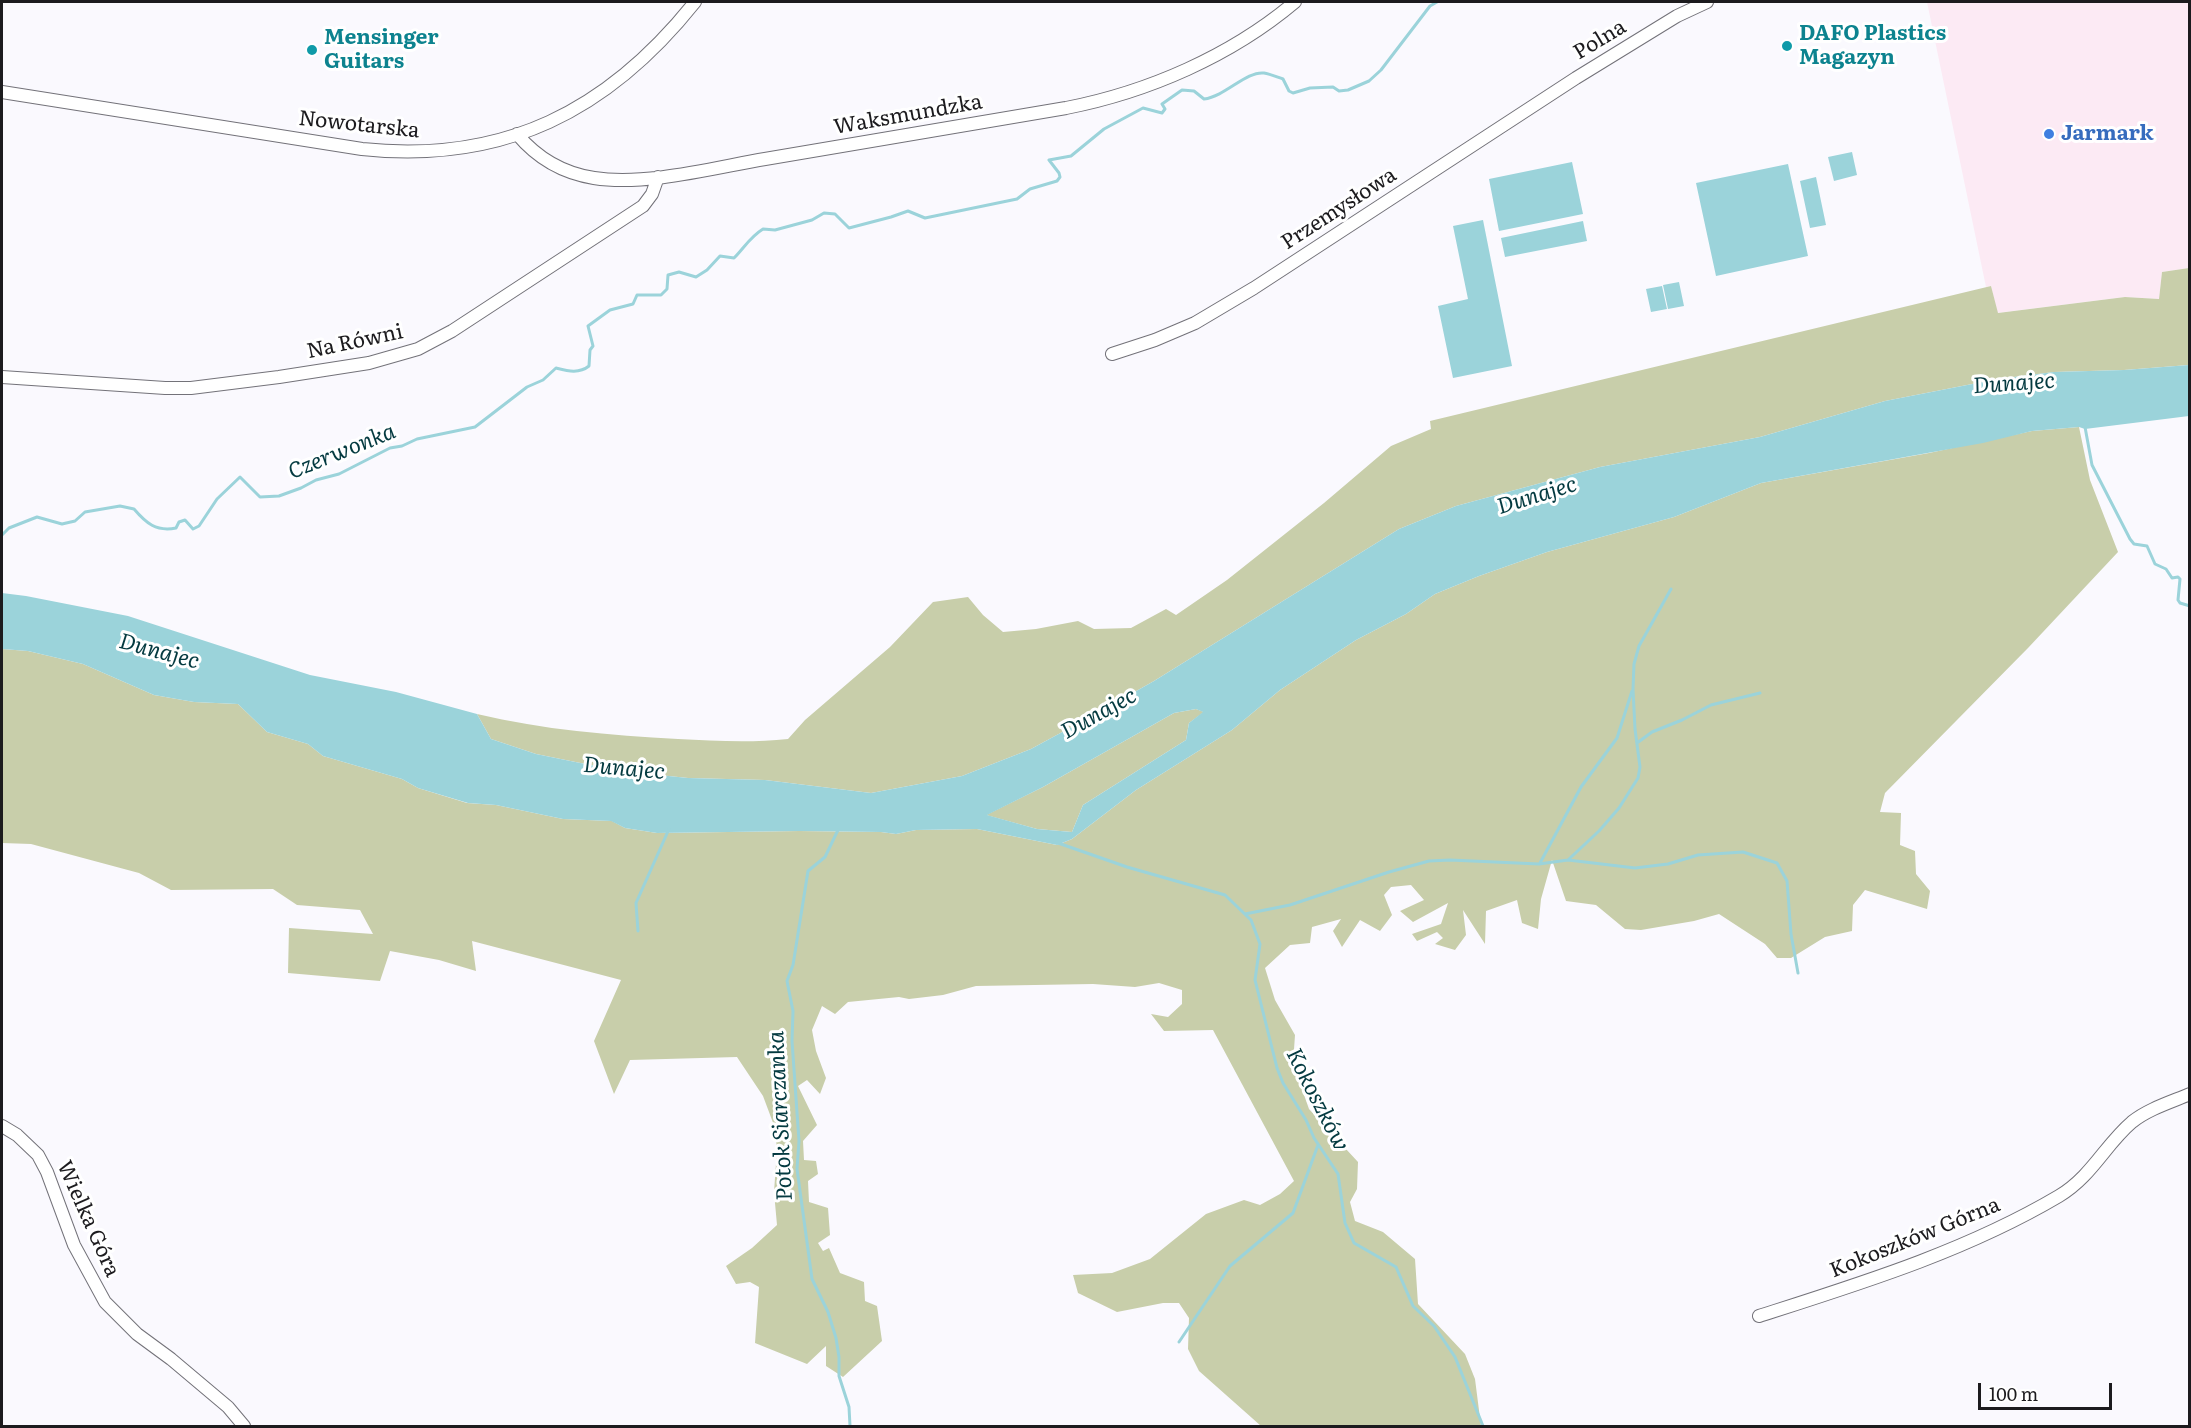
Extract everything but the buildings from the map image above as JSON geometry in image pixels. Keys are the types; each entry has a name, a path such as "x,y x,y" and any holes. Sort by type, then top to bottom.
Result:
{"street":[{"name":"Nowotarska","path":"2,92 385,151 450,150 491,142 553,121 602,93 643,60 677,25 695,2"},
{"name":"Waksmundzka","path":"517,134 526,146 553,166 562,169 592,178 624,181 658,177 1108,99 1157,82 1230,47 1267,24 1295,2"},
{"name":"Polna","path":"1576,78 1677,16 1707,2"},
{"name":"Przemysłowa","path":"1112,354 1155,340 1195,323 1254,288 1576,78"},
{"name":"Na Równi","path":"2,378 191,388 369,363 418,349 452,331 643,206 652,194 658,177"},
{"name":"Kokoszków Górna","path":"1759,1316 1910,1266 1967,1244 2077,1184 2134,1120 2190,1094"},
{"name":"Wielka Góra","path":"2,1126 17,1135 38,1155 47,1172 74,1245 105,1302 137,1334 228,1407 244,1426"}],"shaded area":[{"name":"Jarmark","path":"1927,2 2189,2 2189,268 2162,272 2159,299 2125,297 1997,313 1991,286 1986,287"}],"green space":[{"path":"2189,268 2189,365 2054,372 1998,379 1885,401 1760,437 1600,467 1456,506 1399,529 1154,681 1101,711 1031,749 962,776 871,793 765,780 688,778 620,771 536,754 491,739 477,714 552,728 627,736 733,741 788,739 805,720 890,647 933,602 968,597 983,615 1003,632 1036,629 1078,621 1094,629 1131,628 1166,609 1176,615 1227,580 1391,446 1431,429 1430,421 1991,286 1998,313 2125,297 2159,299 2162,272"},
{"path":"2079,427 2090,480 2118,552 2028,648 1885,793 1880,812 1901,813 1900,845 1915,851 1916,874 1930,891 1927,909 1865,890 1853,905 1852,931 1825,937 1791,958 1777,958 1765,944 1719,914 1694,921 1641,930 1625,929 1596,905 1566,901 1552,860 1541,899 1538,929 1522,923 1517,900 1486,911 1485,944 1463,910 1466,935 1455,950 1435,944 1443,938 1437,932 1417,941 1412,934 1441,924 1448,903 1413,922 1400,911 1424,900 1411,885 1391,887 1384,895 1392,915 1380,931 1360,920 1342,947 1333,931 1341,919 1312,927 1310,943 1290,945 1265,968 1275,1000 1295,1035 1293,1064 1309,1109 1358,1162 1357,1189 1350,1202 1355,1221 1383,1232 1415,1259 1418,1304 1465,1354 1475,1379 1481,1426 1261,1426 1199,1371 1188,1349 1189,1318 1179,1303 1163,1303 1117,1312 1078,1293 1073,1275 1112,1273 1150,1259 1206,1214 1244,1200 1260,1205 1280,1194 1294,1181 1213,1030 1164,1031 1151,1014 1168,1017 1182,1004 1182,990 1159,983 1135,987 1093,984 976,986 943,995 848,1002 835,1014 822,1006 812,1030 816,1051 826,1078 820,1094 807,1080 798,1086 817,1125 803,1141 804,1160 816,1161 818,1174 808,1181 809,1202 828,1208 830,1235 818,1243 823,1251 829,1248 840,1273 864,1282 865,1301 877,1306 882,1341 843,1377 826,1366 826,1346 807,1364 755,1343 759,1287 750,1282 736,1284 726,1266 752,1248 777,1225 774,1192 777,1150 775,1128 763,1096 737,1057 630,1060 614,1094 594,1041 621,980 472,941 476,971 439,960 390,951 380,981 288,973 289,928 373,934 360,910 297,905 273,889 171,890 139,873 31,844 2,843 2,649 28,651 83,664 154,695 194,702 238,704 267,732 308,744 323,756 402,779 418,788 467,803 496,805 563,819 612,821 625,828 657,833 799,831 896,834 916,830 977,829 1057,845 1072,839 1136,790 1232,730 1280,690 1356,640 1406,614 1435,594 1479,576 1547,552 1674,517 1761,483 1929,453 2032,431"},
{"path":"1196,709 1204,712 1189,723 1186,740 1083,805 1072,832 1037,829 986,815 1043,787 1174,713"}],"water":[{"path":"1852,152 1857,175 1834,181 1828,157"},
{"path":"1572,162 1583,214 1499,231 1489,179"},
{"path":"1788,164 1808,256 1716,276 1696,183"},
{"path":"1816,177 1826,225 1810,228 1800,181"},
{"path":"1483,220 1512,366 1453,378 1438,306 1468,299 1453,226"},
{"path":"1583,221 1587,241 1505,257 1501,238"},
{"path":"1679,282 1684,306 1668,309 1663,285"},
{"path":"1662,286 1667,309 1651,312 1646,289"},
{"name":"Dunajec","path":"2189,365 2189,416 2085,429 2079,427 2032,431 1983,443 1761,483 1674,517 1547,552 1479,576 1435,594 1406,614 1356,640 1280,690 1232,730 1136,790 1072,839 1057,845 977,829 916,830 896,834 799,831 657,833 625,828 611,821 563,819 496,805 468,803 418,788 402,779 323,756 308,744 267,732 238,704 194,702 154,695 83,664 28,651 2,649 2,593 26,596 128,616 310,675 396,692 477,714 491,739 536,754 620,771 688,778 765,780 871,793 962,776 1031,749 1154,681 1399,529 1456,506 1600,467 1760,437 1885,401 1998,379 2054,372","holes":["1196,709 1203,712 1189,723 1186,740 1083,805 1072,832 1037,829 987,815 1043,787 1174,713"]}],"waterway":[{"name":"Czerwonka","path":"2,535 9,528 37,517 62,524 75,521 85,512 120,506 134,509 147,522 163,529 176,528 179,522 185,520 193,529 199,526 217,499 240,477 260,497 279,496 316,480 339,474 390,448 402,446 417,439 475,427 527,387 543,380 556,368 577,371 589,366 590,350 593,346 588,326 610,310 633,304 637,295 661,295 667,289 668,275 679,272 696,277 707,270 720,256 734,258 763,229 775,230 812,220 824,213 835,214 849,228 908,211 925,218 1017,199 1030,189 1057,181 1060,177 1059,173 1049,160 1071,156 1104,129 1143,108 1162,113 1165,109 1162,104 1182,90 1194,91 1204,99 1257,73 1283,79 1289,91 1293,93 1310,88 1333,87 1339,91 1348,90 1369,81 1381,70 1430,6 1437,2"},
{"path":"2085,427 2092,465 2130,539 2134,544 2147,546 2155,564 2166,569 2172,578 2180,579 2178,600 2190,606"},
{"path":"1568,860 1599,831 1619,808 1638,778 1640,767 1635,729 1634,664 1639,646 1671,589"},
{"path":"1540,863 1581,787 1617,738 1632,691"},
{"path":"1637,743 1652,732 1711,705 1760,693"},
{"path":"638,931 636,903 669,829"},
{"name":"Potok Siarczanka","path":"838,830 825,857 808,871 793,965 787,981 793,1011 792,1041 799,1141 797,1169 812,1279 828,1312 836,1338 839,1376 849,1407 850,1426"},
{"name":"Kokoszków","path":"1058,843 1127,867 1225,895 1251,920 1260,944 1255,980 1277,1068 1314,1138 1338,1174 1345,1223 1354,1243 1396,1267 1413,1306 1434,1326 1455,1357 1483,1426"},
{"path":"1245,914 1290,905 1429,861 1539,864 1568,860 1635,868 1668,864 1698,855 1743,852 1777,863 1787,881 1791,934 1798,973"},
{"path":"1179,1342 1230,1266 1293,1213 1318,1145"}],"place":[{"name":"DAFO Plastics Magazyn","path":"1787,46"},
{"name":"Mensinger Guitars","path":"312,50"},
{"name":"Jarmark","path":"2049,134"}]}
